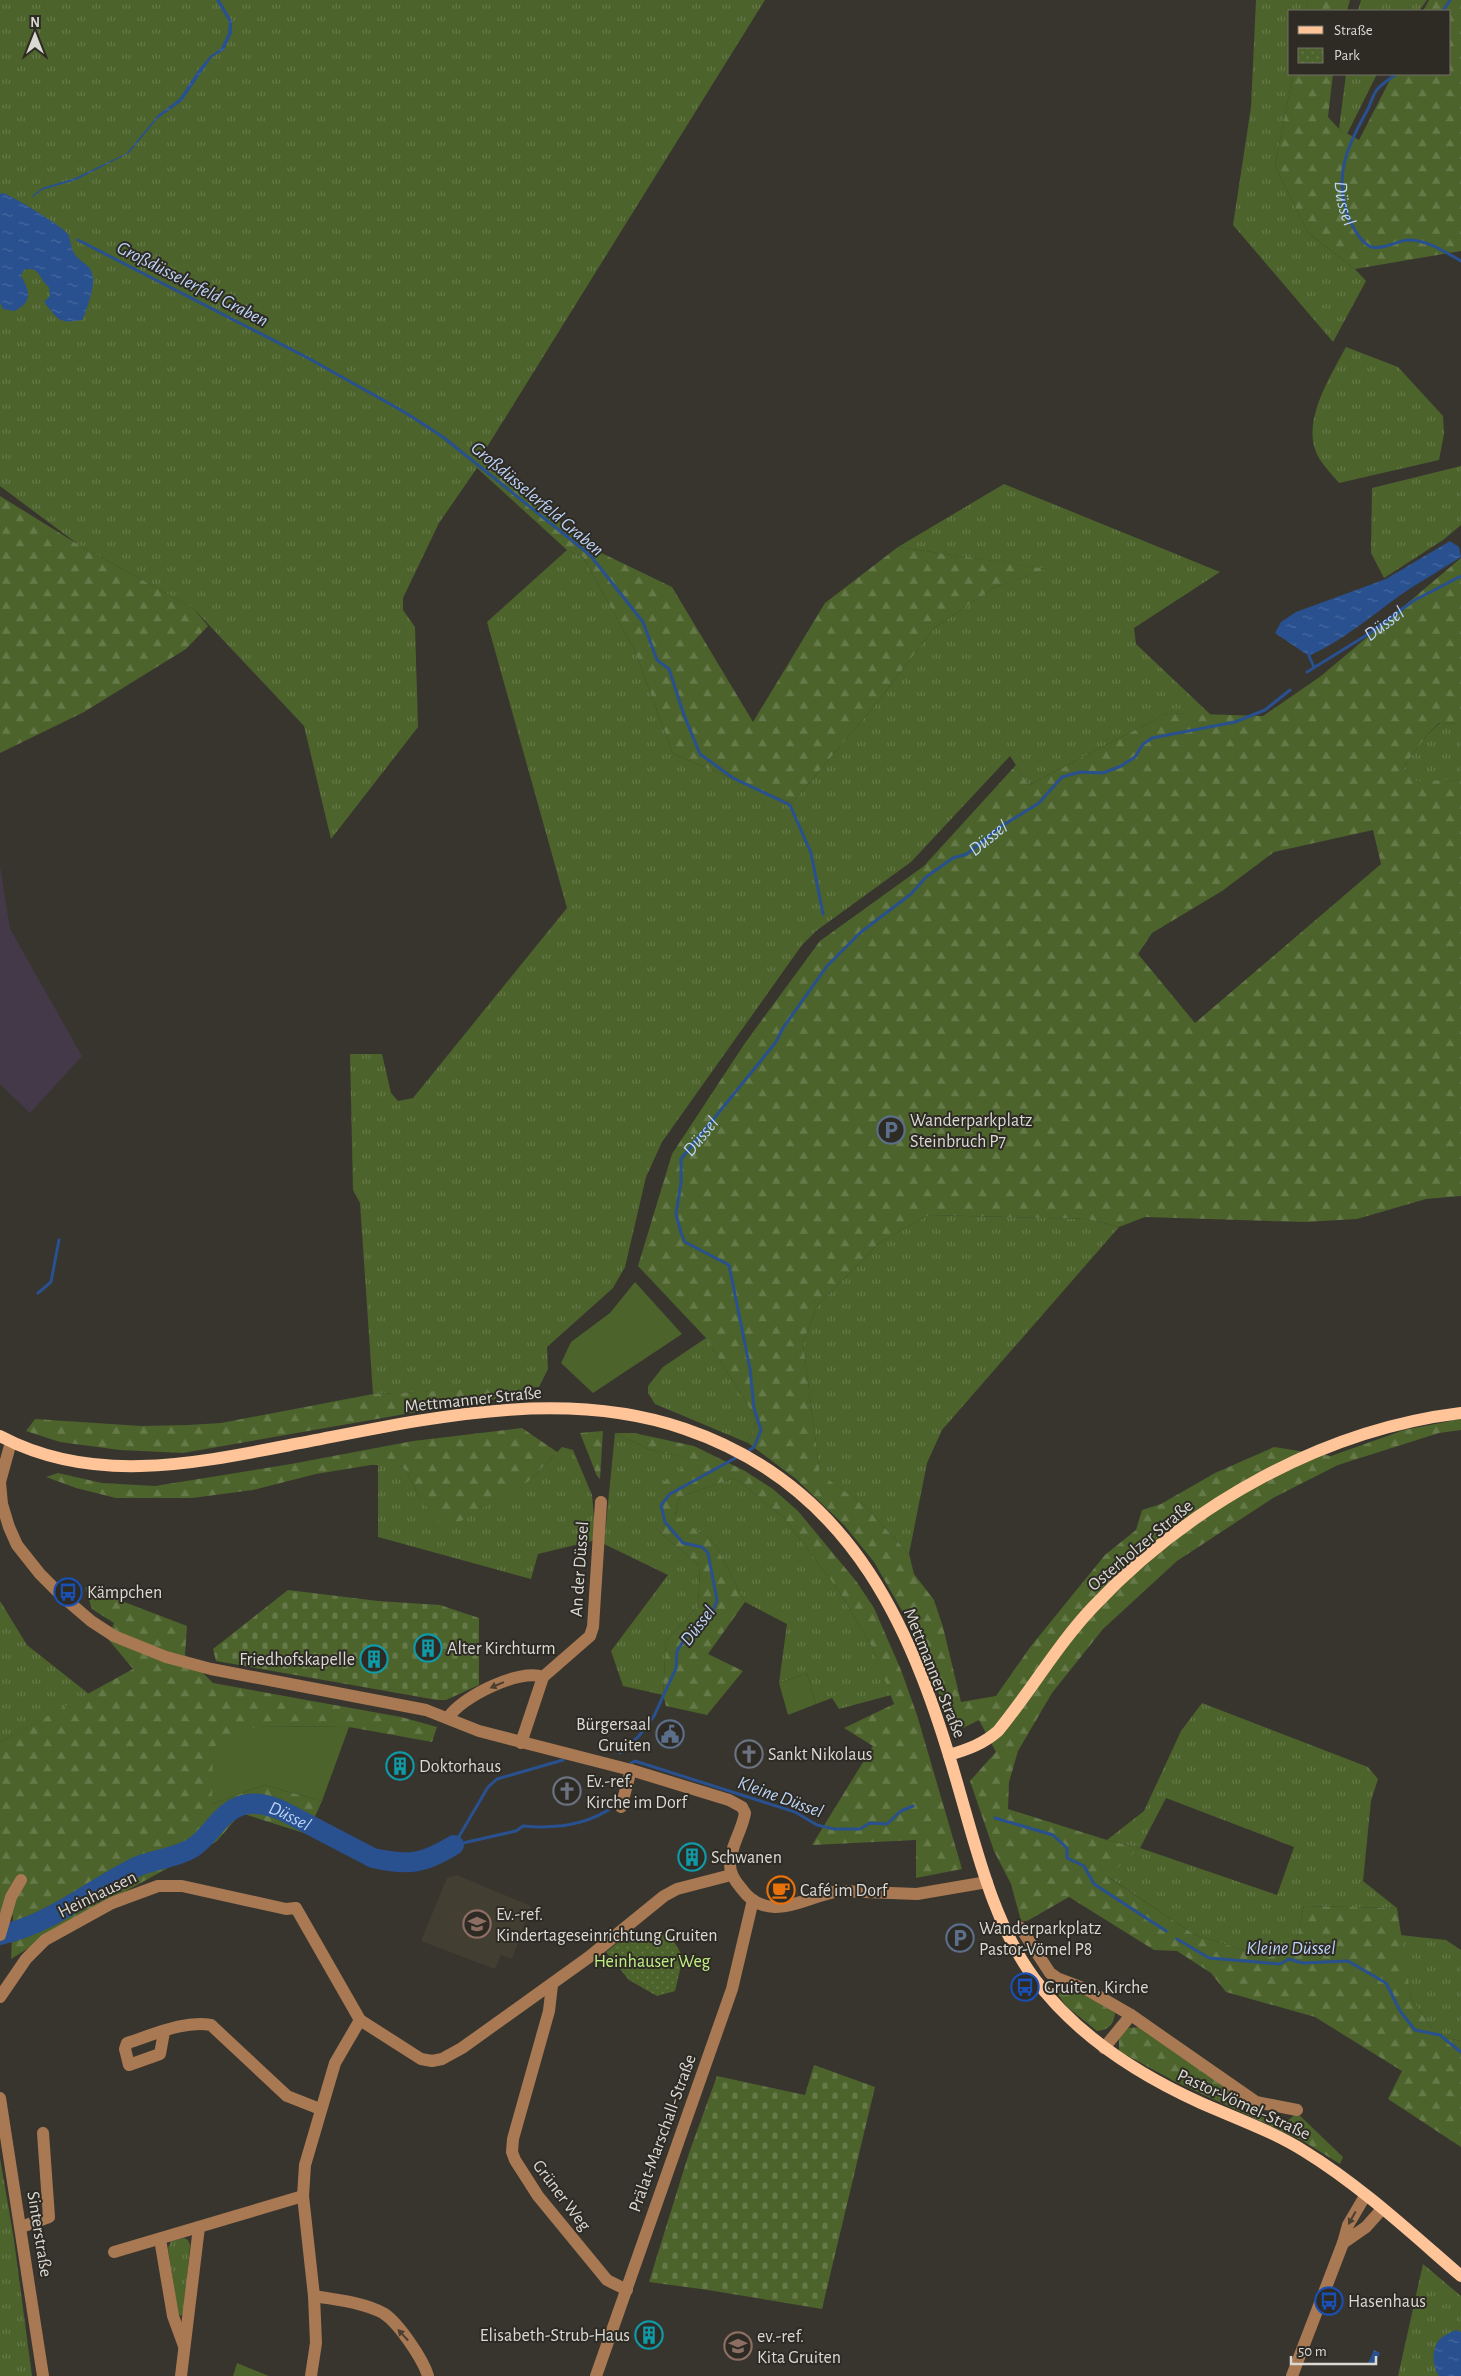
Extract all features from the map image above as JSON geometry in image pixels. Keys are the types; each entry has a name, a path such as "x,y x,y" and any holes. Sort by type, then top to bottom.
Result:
{"main road":[{"name":"Mettmanner Straße","path":"6,1439 78,1461 122,1467 152,1466 221,1459 460,1415 542,1408 633,1414 712,1438 752,1459 779,1476 806,1497 838,1530 867,1568 906,1638 949,1755 987,1882"},
{"name":"Osterholzer Straße","path":"949,1755 973,1748 985,1742 998,1730 1092,1608 1120,1580 1178,1531 1218,1504 1262,1478 1309,1455 1401,1424 1461,1413"},
{"name":"Pastor-Vömel-Straße","path":"987,1882 1008,1934 1033,1978 1068,2017 1104,2048 1159,2083 1301,2149 1341,2176 1461,2276"}],"street":[{"name":"Mettmanner Straße","path":"6,1439 0,1482 2,1504 9,1527 18,1545 40,1574 91,1621 114,1636 142,1648 211,1669 426,1710 448,1718"},
{"name":"An der Düssel","path":"543,1677 590,1636 594,1627 601,1502"},
{"path":"521,1743 543,1677 535,1674 496,1685 459,1704 448,1718 479,1731 521,1743 631,1770 729,1800 742,1808 745,1813 731,1856 731,1874 742,1890 753,1900 766,1905 786,1908 839,1890 917,1894 987,1882"},
{"path":"621,1808 631,1770"},
{"path":"310,2376 316,2342 314,2296 304,2196 305,2165 320,2109 335,2064 360,2020 421,2059 432,2061 442,2059 462,2048 552,1985 664,1896 677,1889 731,1874"},
{"path":"0,1935 11,1897 21,1880"},
{"name":"Heinhausen","path":"0,1997 26,1959 45,1940 112,1903 158,1886 182,1886 286,1909 296,1908 360,2020"},
{"name":"Prälat-Marschall-Straße","path":"596,2376 732,1989 753,1900"},
{"name":"Pastor-Vömel-Straße","path":"1020,1927 1050,1973 1086,1989 1131,2015 1256,2102 1297,2110"},
{"name":"Grüner Weg","path":"552,1985 550,2011 512,2140 512,2152 527,2182 584,2254 607,2280 627,2290"},
{"path":"1104,2048 1131,2015"},
{"path":"164,2032 197,2023 211,2025 287,2096 320,2109"},
{"name":"Sinterstraße","path":"0,2098 43,2376"},
{"path":"21,2226 49,2217 43,2133"},
{"path":"114,2252 304,2196"},
{"path":"1292,2376 1344,2242 1348,2225 1365,2196"},
{"path":"1344,2242 1366,2227 1382,2209"},
{"path":"181,2376 199,2227"},
{"path":"160,2239 173,2316 185,2349"},
{"path":"314,2296 355,2303 384,2314 411,2343 428,2376"}],"shaded area":[{"path":"0,866 10,929 82,1056 30,1113 0,1084"},
{"name":"Ev.-ref. Kindertageseinrichtung Gruiten","path":"457,1875 531,1906 512,1959 501,1955 495,1969 421,1941 447,1878"}],"green space":[{"path":"0,0 765,0 482,455 477,468 439,523 403,598 403,610 415,627 418,727 331,839 304,726 193,608 79,545 0,486"},
{"path":"1256,0 1308,0 1306,10 1288,10 1288,75 1293,75 1275,166 1308,233 1355,269 1366,281 1333,342 1233,225 1251,107"},
{"path":"1308,0 1350,0 1347,10 1306,10"},
{"path":"1361,0 1427,0 1420,10 1358,10"},
{"path":"1429,0 1461,0 1461,251 1355,269 1308,233 1275,166 1293,75 1333,75 1328,117 1339,129 1359,140 1392,75 1451,75 1451,10 1424,10"},
{"path":"1346,75 1376,75 1347,134 1339,129"},
{"path":"1346,347 1398,367 1443,416 1444,434 1439,460 1339,483 1326,468 1316,452 1313,426 1320,398"},
{"path":"482,455 589,547 672,587 753,722 825,603 898,547 1048,569 995,587 934,628 877,703 792,803 673,754 635,651 583,557 567,550 477,468"},
{"path":"1461,466 1461,525 1443,540 1384,578 1371,553 1372,488"},
{"path":"1004,484 1220,572 1134,628 1136,644 1211,715 1168,713 1029,785 1010,756 911,862 816,931 802,945 662,1142 646,1177 625,1267 613,1288 547,1347 548,1369 539,1387 373,1394 360,1203 353,1190 350,1054 382,1054 391,1093 398,1101 413,1098 567,908 487,622 567,550 583,557 635,651 673,754 792,803 877,703 934,628 995,587 1047,569 898,547"},
{"path":"0,496 79,545 193,608 208,626 186,649 84,712 0,753"},
{"path":"1461,558 1461,724 1439,723 1427,735 1403,768 1417,781 1461,780 1461,1196 1426,1199 1357,1219 1305,1222 1145,1217 1119,1227 1087,1219 929,1215 879,1243 817,1306 803,1343 820,1474 864,1505 909,1554 914,1574 934,1600 943,1627 961,1702 996,1696 1031,1646 1105,1555 1136,1530 1142,1510 1161,1504 1215,1473 1274,1447 1331,1456 1404,1430 1461,1419 1461,1430 1439,1433 1338,1465 1273,1498 1177,1561 1103,1629 1052,1693 1018,1751 1009,1782 1008,1809 1139,1848 1108,1877 1195,1935 1251,1952 1296,1942 1304,1906 1397,1908 1411,1998 1436,2035 1461,2041 1461,2147 1388,2099 1402,2071 1315,2017 1226,1992 1211,1973 1177,1951 1154,1950 1069,1897 1027,1921 1021,1921 1011,1884 994,1851 970,1781 996,1752 979,1720 963,1728 948,1717 916,1635 874,1562 844,1525 796,1479 748,1443 757,1420 706,1338 638,1266 672,1154 745,1043 820,941 924,866 1016,765 1029,785 1168,713 1263,716 1321,676","holes":["1373,830 1381,864 1195,1023 1138,954 1152,933 1222,891 1274,852"]},
{"path":"1440,723 1461,724 1461,780 1417,782 1403,768 1427,735"},
{"path":"929,1215 1087,1219 1119,1227 942,1430 927,1463 909,1554 864,1505 820,1475 803,1343 817,1306 879,1243"},
{"path":"635,1282 682,1334 593,1393 561,1363 571,1342 610,1313"},
{"path":"706,1338 757,1420 748,1443 655,1404 648,1393 648,1386 663,1367"},
{"path":"522,1387 526,1397 485,1400 183,1453 120,1450 60,1442 26,1431 35,1419 141,1426 221,1423 373,1394"},
{"path":"522,1428 557,1452 529,1481 459,1522 444,1527 420,1499 407,1472 400,1465 371,1465 316,1474 253,1490 192,1498 116,1498 76,1488 46,1477 58,1473 102,1483 155,1486 291,1464 413,1441"},
{"path":"603,1431 600,1479 597,1476 580,1433"},
{"path":"615,1433 648,1449 696,1460 656,1529 700,1566 698,1606 666,1641 663,1695 623,1686 611,1651 668,1575 604,1544"},
{"path":"615,1433 634,1433 694,1446 745,1471 773,1489 798,1511 856,1581 874,1608 901,1670 917,1715 962,1869 916,1878 916,1840 812,1845 873,1746 844,1728 894,1704 872,1647 839,1591 784,1518 735,1478 679,1497 675,1515 714,1542 745,1602 708,1654 743,1671 707,1715 666,1706 663,1695 666,1641 698,1606 700,1566 656,1529 659,1485 695,1460 648,1449"},
{"path":"562,1447 573,1450 592,1495 596,1540 538,1554 531,1579 378,1537 378,1465 400,1465 407,1472 420,1499 529,1481"},
{"path":"735,1478 784,1518 839,1591 872,1647 891,1695 839,1709 832,1698 816,1704 807,1673 779,1683 787,1624 745,1602 714,1542 675,1516 679,1497"},
{"path":"85,1587 187,1626 185,1655 213,1683 401,1717 437,1727 432,1742 349,1727 258,1726 212,1804 264,1785 322,1801 307,1834 241,1813 217,1841 77,1918 11,1959 13,1915 0,1918 0,1742 133,1669 108,1639 114,1623 92,1609"},
{"path":"288,1590 378,1601 440,1605 479,1618 479,1685 446,1700 437,1700 216,1661 213,1649"},
{"path":"0,1601 27,1645 89,1694 0,1742"},
{"path":"807,1673 816,1704 788,1715 779,1683"},
{"path":"1202,1703 1368,1767 1378,1779 1371,1801 1363,1881 1397,1908 1304,1906 1296,1942 1251,1952 1195,1935 1107,1876 1139,1848 1107,1840 1144,1811 1181,1731","holes":["1166,1798 1294,1847 1277,1895 1140,1848"]},
{"path":"258,1726 349,1727 322,1801 264,1785 212,1804 213,1747"},
{"name":"Heinhauser Weg","path":"632,1931 670,1935 683,1957 675,1991 657,1996 629,1980 606,1952"},
{"path":"1400,1935 1446,1940 1461,1950 1461,2041 1436,2035 1411,1998"},
{"path":"1062,1985 1080,1991 1115,2013 1112,2024 1107,2028 1097,2031 1066,2006 1056,1992"},
{"path":"1142,2027 1257,2111 1281,2126 1297,2113 1343,2157 1340,2164 1303,2141 1174,2081 1119,2051 1119,2037 1126,2028"},
{"path":"814,2065 875,2087 822,2309 649,2282 689,2153 717,2076 805,2095"},
{"path":"0,2158 14,2240 32,2376 0,2376"},
{"path":"184,2238 188,2240 190,2245 184,2313 181,2316 178,2314 168,2248 171,2241"},
{"path":"1423,2264 1461,2296 1461,2376 1398,2376"},
{"path":"237,2363 269,2376 233,2376"}],"water":[{"path":"216,0 220,0 232,21 232,33 224,50 212,57 182,101 157,119 129,153 76,180 42,190 33,197 42,188 75,178 127,153 158,115 179,99 199,69 210,56 221,48 228,33 229,22"},
{"path":"2,193 47,218 67,233 75,254 89,267 93,277 93,286 82,320 63,321 56,317 44,302 50,296 49,287 36,271 29,269 24,270 21,275 26,286 28,299 15,311 3,309 0,303 0,194"},
{"path":"1450,541 1459,547 1461,557 1407,591 1356,628 1321,650 1309,656 1275,633 1281,622 1296,612 1386,579"},
{"path":"1456,2330 1461,2332 1461,2376 1439,2376 1434,2362 1435,2346 1441,2338"},
{"path":"1374,2350 1380,2353 1374,2366 1368,2363"}],"waterway":[{"name":"Düssel","path":"1444,10 1450,0"},
{"name":"Düssel","path":"1395,75 1373,95 1344,163 1342,190 1350,221 1361,239 1371,247 1375,248 1408,240 1422,242 1436,247 1461,261"},
{"name":"Großdüsselerfeld Graben","path":"78,240 308,358 406,413 443,437 590,555 643,622 657,660 669,669 684,715 700,754 733,778 790,805 811,853 823,914"},
{"name":"Düssel","path":"1307,672 1370,633 1413,601 1461,576"},
{"path":"1310,652 1309,656 1314,667"},
{"name":"Düssel","path":"747,1452 754,1447 761,1430 754,1408 750,1369 729,1265 685,1242 676,1214 681,1183 681,1159 776,1042 783,1028 827,966 861,932 911,894 926,877 953,858 967,854 1000,827 1039,803 1062,777 1080,772 1103,773 1121,766 1135,757 1143,744 1152,738 1235,722 1265,710 1290,690"},
{"path":"38,1293 51,1282 59,1240"},
{"name":"Düssel","path":"620,1753 639,1736 654,1716 676,1668 677,1651 689,1632 713,1611 717,1600 708,1553 702,1547 683,1543 665,1522 661,1505 670,1494 739,1456"},
{"name":"Düssel","path":"454,1845 488,1787 497,1779 563,1760"},
{"name":"Kleine Düssel","path":"631,1763 635,1761 795,1812 817,1825 834,1829 860,1829 870,1823 887,1824 901,1811 913,1806"},
{"name":"Düssel","path":"0,1935 19,1930 53,1915 136,1867 187,1851 200,1842 228,1812 248,1804 274,1807 373,1858 386,1861 415,1862 424,1860 454,1845"},
{"name":"Kleine Düssel","path":"454,1845 516,1831 523,1826 547,1827 582,1822 613,1807"},
{"name":"Kleine Düssel","path":"995,1818 1053,1835 1067,1848 1067,1858 1084,1866 1094,1884 1166,1931"},
{"name":"Kleine Düssel","path":"1177,1939 1209,1958 1280,1964 1289,1959 1302,1963 1348,1961 1386,1983 1400,2011 1415,2030 1440,2035 1461,2052"}],"place":[{"name":"Wanderparkplatz Steinbruch P7","path":"891,1130"},
{"name":"Kämpchen","path":"68,1592"},
{"name":"Alter Kirchturm","path":"428,1648"},
{"name":"Friedhofskapelle","path":"374,1659"},
{"name":"Bürgersaal Gruiten","path":"670,1734"},
{"name":"Sankt Nikolaus","path":"749,1754"},
{"name":"Doktorhaus","path":"400,1766"},
{"name":"Ev.-ref. Kirche im Dorf","path":"567,1791"},
{"name":"Schwanen","path":"692,1857"},
{"name":"Café im Dorf","path":"781,1890"},
{"name":"Ev.-ref. Kindertageseinrichtung Gruiten","path":"477,1924"},
{"name":"Wanderparkplatz Pastor-Vömel P8","path":"960,1938"},
{"name":"Gruiten, Kirche","path":"1025,1987"},
{"name":"Hasenhaus","path":"1329,2301"},
{"name":"Elisabeth-Strub-Haus","path":"649,2335"},
{"name":"ev.-ref. Kita Gruiten","path":"738,2346"}]}
